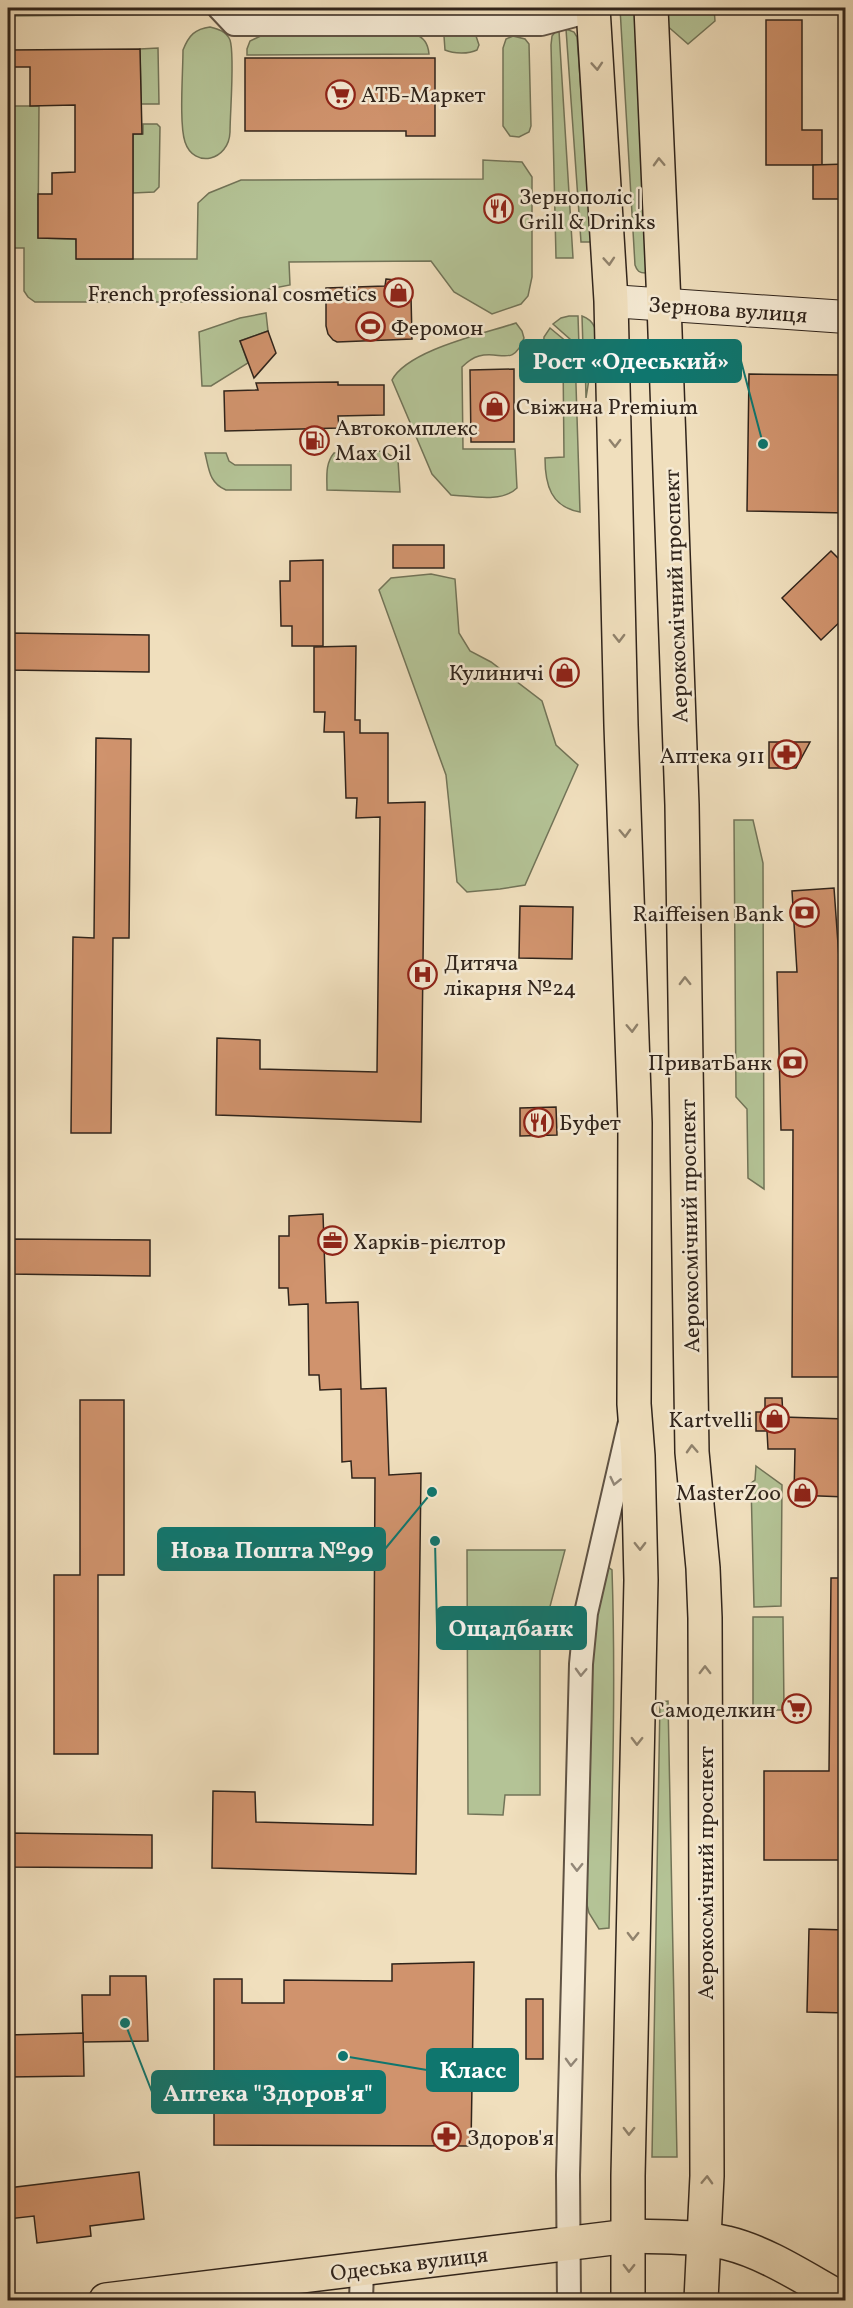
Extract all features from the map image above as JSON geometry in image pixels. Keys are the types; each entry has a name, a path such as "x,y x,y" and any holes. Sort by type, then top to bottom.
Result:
{"main road":[{"name":"Аерокосмічний проспект","path":"651,8 682,817 692,1452 703,1568 705,1618 707,2176 701,2301"},
{"path":"593,9 611,301 621,724 635,1123 634,1404 638,1456 641,1580 628,2301"},
{"name":"Одеська вулиця","path":"106,2301 255,2281 362,2285 568,2243 629,2236 704,2238 729,2243 759,2254 844,2301"}],"street":[{"path":"219,8 234,24 541,24 593,9"},
{"name":"Зернова вулиця","path":"611,301 846,317"},
{"path":"569,2301 568,2243 582,1653 586,1613 597,1560 634,1404"}],"green space":[{"path":"8,8 194,8 195,14 8,16"},
{"path":"620,8 635,8 649,268 646,273 639,271 635,265"},
{"path":"665,8 714,8 715,21 688,44 665,24"},
{"path":"210,27 226,34 230,40 232,70 230,132 224,150 218,155 203,158 189,151 183,134 183,50 193,34 200,29"},
{"path":"566,29 574,32 577,37 592,242 581,242"},
{"path":"559,31 573,258 556,258 551,45 552,36"},
{"path":"414,33 425,41 429,54 247,55 250,41 265,34"},
{"path":"450,34 476,36 479,45 477,50 461,53 445,50 444,36"},
{"path":"513,36 525,39 529,44 531,126 529,132 519,137 510,136 503,126 503,48 506,39"},
{"path":"158,48 159,104 141,104 140,49"},
{"path":"8,106 39,106 38,238 76,239 77,259 197,259 198,203 209,193 241,180 483,179 483,160 522,162 532,177 532,277 528,296 521,304 492,314 454,292 431,261 289,262 290,285 202,302 35,302 24,291 24,248 8,248"},
{"path":"143,124 157,124 160,127 159,187 154,192 133,193 133,134 143,134"},
{"path":"266,313 268,331 240,341 248,363 211,386 202,386 199,332 240,318"},
{"path":"569,316 578,316 579,347 553,324"},
{"path":"582,316 591,321 597,334 599,349 583,348"},
{"path":"516,323 524,338 515,353 505,356 479,356 462,367 463,449 515,449 517,488 511,493 495,497 451,495 432,474 392,380 413,360 430,352 448,344"},
{"path":"550,328 574,348 575,353 580,512 556,500 546,477 545,458 564,457 563,357 543,357 544,337"},
{"path":"585,358 599,358 591,367 586,398"},
{"path":"383,451 398,460 400,492 327,490 328,466 334,453"},
{"path":"205,453 226,453 229,461 235,465 291,465 291,490 226,490 216,484 213,479"},
{"path":"431,574 455,579 459,633 470,651 491,662 542,701 556,745 578,765 525,885 467,892 457,882 446,775 379,590 391,578"},
{"path":"734,820 753,820 763,863 764,1189 748,1178 747,1109 736,1097"},
{"path":"756,1466 782,1485 781,1606 754,1607 751,1483 755,1480"},
{"path":"467,1550 565,1550 540,1644 540,1795 505,1795 503,1815 468,1814"},
{"path":"608,1567 612,1570 614,1704 609,1928 599,1929 587,1905 588,1634"},
{"path":"753,1617 783,1617 784,1710 753,1710"},
{"path":"668,1701 677,2157 652,2157 660,1702"}],"building":[{"path":"766,20 802,20 802,130 822,130 822,165 766,165"},
{"path":"140,49 142,134 133,134 133,259 76,259 76,239 38,238 38,194 52,194 52,173 75,172 75,105 30,106 30,67 8,67 8,50"},
{"name":"АТБ-Маркет","path":"245,58 435,58 435,136 406,136 406,131 245,131"},
{"path":"846,164 846,199 813,199 813,165"},
{"path":"386,279 402,283 411,296 412,339 337,342 333,340 326,326 326,288 385,286"},
{"path":"268,331 276,353 254,378 240,341"},
{"path":"514,369 514,442 471,442 470,370"},
{"path":"749,374 846,375 846,513 747,511"},
{"path":"338,382 338,385 384,385 384,415 338,416 339,428 225,431 224,391 258,390 256,383"},
{"path":"393,545 444,545 444,568 393,568"},
{"path":"831,551 846,566 846,616 821,640 782,598"},
{"path":"323,560 323,646 292,646 292,626 281,626 280,581 290,581 290,561"},
{"path":"8,633 149,635 149,672 8,670"},
{"path":"356,646 355,720 360,720 360,733 388,733 388,803 425,802 421,1122 216,1115 217,1038 260,1040 260,1069 377,1072 380,817 356,818 357,798 346,798 344,732 324,732 325,712 314,712 314,647"},
{"path":"96,738 131,739 129,938 113,938 111,1133 71,1133 73,937 94,938"},
{"name":"Аптека 911","path":"769,742 810,742 796,768 769,768"},
{"path":"834,888 840,972 846,972 846,1377 792,1377 793,1130 781,1130 777,972 797,972 792,891"},
{"path":"520,906 573,907 572,959 519,958"},
{"name":"Буфет","path":"556,1107 557,1135 520,1136 520,1108"},
{"path":"323,1214 326,1303 358,1302 361,1389 386,1388 389,1475 421,1473 416,1874 212,1868 213,1791 255,1792 256,1822 373,1825 375,1478 352,1478 351,1461 342,1462 341,1389 320,1390 319,1375 309,1375 308,1304 289,1305 288,1288 279,1288 279,1236 289,1236 289,1216"},
{"path":"8,1239 150,1240 150,1276 8,1274"},
{"path":"765,1398 782,1398 783,1417 846,1419 846,1497 794,1495 795,1449 768,1449 767,1431 756,1431 756,1412 765,1412"},
{"path":"80,1400 124,1400 124,1575 98,1575 98,1754 54,1754 54,1575 80,1575"},
{"path":"831,1578 846,1578 846,1860 764,1860 764,1771 829,1771"},
{"path":"8,1833 152,1835 152,1868 8,1867"},
{"path":"809,1929 846,1930 846,2013 807,2012"},
{"path":"474,1962 471,2146 214,2145 214,1979 242,1979 242,2003 284,2003 284,1980 392,1981 392,1964"},
{"path":"110,1976 146,1976 148,2041 83,2042 82,1995 110,1995"},
{"path":"526,1999 543,1999 543,2059 526,2059"},
{"path":"83,2033 84,2076 8,2077 8,2035"},
{"path":"139,2172 144,2219 90,2226 91,2236 37,2243 34,2216 8,2219 8,2188"}],"place":[{"name":"АТБ-Маркет","path":"340,94"},
{"name":"Зернополіс | Grill & Drinks","path":"498,209"},
{"name":"French professional cosmetics","path":"398,293"},
{"name":"Феромон","path":"370,327"},
{"name":"Свіжина Premium","path":"495,406"},
{"name":"Автокомплекс Max Oil","path":"314,440"},
{"name":"Рост «Одеський»","path":"763,444"},
{"name":"Кулиничі","path":"565,672"},
{"name":"Аптека 911","path":"786,755"},
{"name":"Raiffeisen Bank","path":"805,913"},
{"name":"Дитяча лікарня №24","path":"423,975"},
{"name":"ПриватБанк","path":"793,1062"},
{"name":"Буфет","path":"538,1122"},
{"name":"Харків-рієлтор","path":"332,1241"},
{"name":"Kartvelli","path":"774,1419"},
{"name":"Нова Пошта №99","path":"432,1492"},
{"name":"MasterZoo","path":"802,1492"},
{"name":"Ощадбанк","path":"435,1541"},
{"name":"Самоделкин","path":"797,1709"},
{"name":"Аптека \"Здоров'я\"","path":"125,2023"},
{"name":"Класс","path":"343,2056"},
{"name":"Здоров'я","path":"446,2137"}]}
